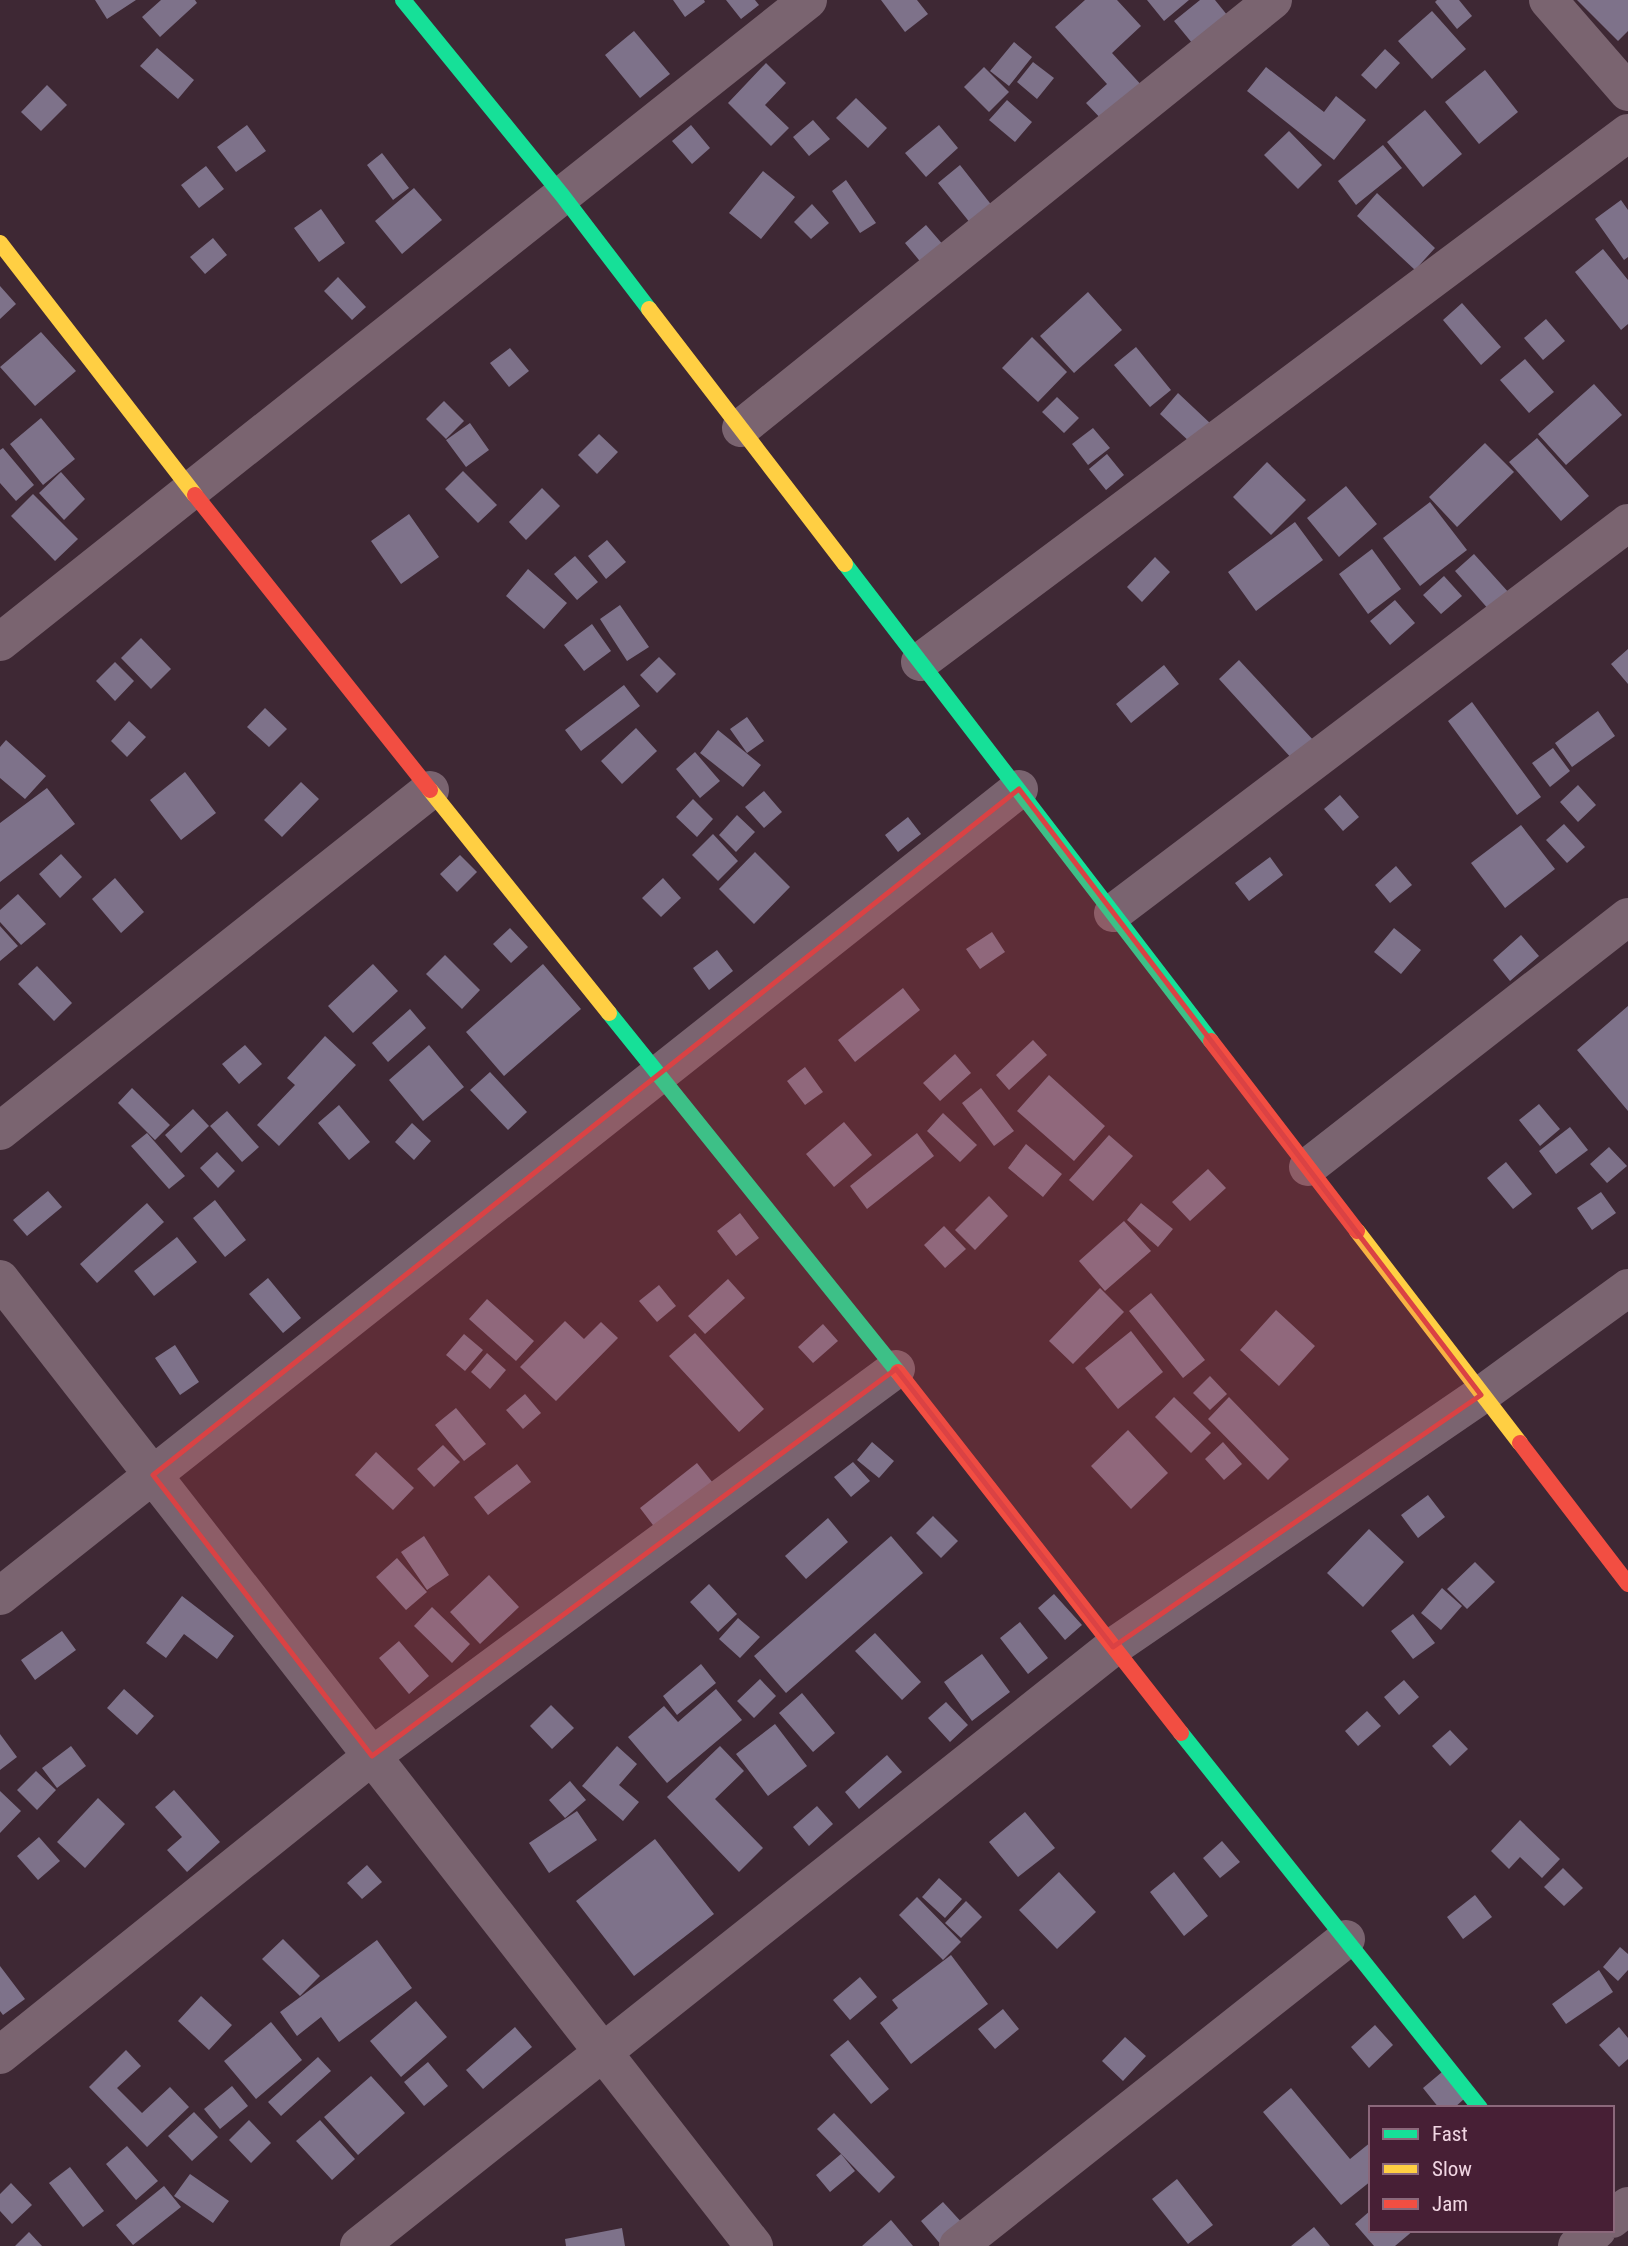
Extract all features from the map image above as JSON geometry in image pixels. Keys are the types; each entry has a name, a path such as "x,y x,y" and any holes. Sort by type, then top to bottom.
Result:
{"street":[{"path":"403,0 562,195 1628,1584"},
{"path":"0,642 808,0"},
{"path":"741,428 1273,0"},
{"path":"1548,0 1628,92"},
{"path":"920,662 1628,133"},
{"path":"0,243 191,490 896,1369 1113,1647 1478,2106"},
{"path":"1113,913 1628,523"},
{"path":"0,1595 1019,789"},
{"path":"0,1131 430,790"},
{"path":"1308,1167 1628,917"},
{"path":"0,1279 754,2246"},
{"path":"359,2246 1113,1647 1481,1395 1628,1288"},
{"path":"0,2054 372,1756 896,1369"},
{"path":"958,2246 1346,1940"},
{"path":"1614,2217 1628,2206"}],"highlighted area":[{"path":"1019,789 1481,1395 1113,1647 896,1369 372,1756 153,1475"}],"building":[{"path":"95,0 136,0 107,19"},
{"path":"161,0 195,0 197,3 160,37 142,17"},
{"path":"673,0 704,0 705,2 685,17"},
{"path":"726,0 755,0 759,5 741,19"},
{"path":"881,0 917,0 928,14 905,32"},
{"path":"1085,0 1117,0 1141,26 1112,53 1144,88 1105,123 1086,103 1107,84 1055,27"},
{"path":"1147,0 1189,0 1164,21"},
{"path":"1200,0 1215,0 1232,21 1197,49 1174,21"},
{"path":"1459,0 1472,16 1457,29 1435,2"},
{"path":"1577,0 1628,0 1628,31 1618,41"},
{"path":"1432,11 1466,49 1432,79 1398,41"},
{"path":"634,31 670,74 640,98 605,55"},
{"path":"1014,42 1032,57 1009,86 990,71"},
{"path":"157,48 194,80 178,99 140,66"},
{"path":"1385,49 1400,63 1376,89 1361,75"},
{"path":"1033,62 1054,78 1037,99 1017,82"},
{"path":"766,63 786,83 765,105 789,128 771,146 728,103"},
{"path":"984,67 1009,92 989,112 964,87"},
{"path":"1266,67 1324,112 1336,96 1366,120 1334,160 1247,91"},
{"path":"1485,70 1518,112 1479,144 1445,102"},
{"path":"47,85 67,105 41,131 21,112"},
{"path":"856,98 887,128 868,148 836,118"},
{"path":"1007,100 1032,122 1015,142 989,120"},
{"path":"1425,110 1462,154 1423,187 1387,142"},
{"path":"813,120 830,139 809,156 793,137"},
{"path":"247,125 266,151 236,172 217,147"},
{"path":"691,125 710,148 692,164 672,141"},
{"path":"939,125 958,148 926,177 905,153"},
{"path":"1289,131 1322,165 1298,189 1264,155"},
{"path":"1383,145 1402,168 1356,205 1338,181"},
{"path":"382,153 409,188 393,200 367,165"},
{"path":"960,165 993,207 971,224 938,183"},
{"path":"206,166 224,189 199,208 181,185"},
{"path":"763,171 795,197 761,239 729,213"},
{"path":"846,180 876,223 860,233 832,191"},
{"path":"414,188 442,220 402,254 375,221"},
{"path":"1377,193 1435,248 1415,270 1357,216"},
{"path":"1621,200 1628,210 1628,257 1624,260 1595,219"},
{"path":"812,204 829,223 811,239 794,222"},
{"path":"321,209 345,243 319,262 294,228"},
{"path":"926,225 945,247 923,265 905,243"},
{"path":"213,238 227,255 205,274 190,257"},
{"path":"1603,249 1628,280 1628,324 1621,330 1575,272"},
{"path":"338,277 366,307 352,320 324,291"},
{"path":"0,286 16,304 0,319"},
{"path":"1088,292 1122,330 1074,373 1040,336"},
{"path":"1462,303 1501,347 1481,365 1443,320"},
{"path":"1546,319 1565,341 1543,360 1524,338"},
{"path":"41,332 76,371 35,406 0,367"},
{"path":"1032,337 1067,372 1038,402 1002,368"},
{"path":"1136,347 1171,390 1150,407 1114,365"},
{"path":"510,348 529,371 509,387 490,363"},
{"path":"1525,359 1554,392 1529,413 1500,380"},
{"path":"1594,384 1622,415 1566,465 1538,434"},
{"path":"1178,393 1211,424 1192,444 1160,414"},
{"path":"1057,397 1079,418 1064,433 1042,412"},
{"path":"444,401 464,421 446,439 426,419"},
{"path":"41,418 75,459 43,485 10,444"},
{"path":"470,423 489,450 466,467 446,440"},
{"path":"1093,428 1110,448 1088,465 1072,444"},
{"path":"599,434 618,452 597,474 578,455"},
{"path":"1537,438 1589,496 1561,521 1509,462"},
{"path":"1485,443 1514,472 1457,527 1429,497"},
{"path":"3,448 34,485 16,501 0,483 0,450"},
{"path":"1107,454 1124,475 1106,490 1089,469"},
{"path":"1267,462 1306,500 1271,535 1233,497"},
{"path":"463,471 497,505 478,523 445,489"},
{"path":"61,472 85,499 64,520 39,493"},
{"path":"1346,486 1377,524 1339,557 1307,518"},
{"path":"542,488 560,506 526,540 509,522"},
{"path":"33,494 78,539 55,561 11,516"},
{"path":"1430,502 1467,550 1420,586 1383,538"},
{"path":"409,514 439,557 401,584 371,541"},
{"path":"1295,522 1323,560 1256,611 1228,572"},
{"path":"607,540 626,562 606,579 588,556"},
{"path":"1372,549 1401,589 1368,614 1339,574"},
{"path":"1474,554 1510,594 1490,611 1455,571"},
{"path":"575,556 598,582 577,600 554,574"},
{"path":"1155,557 1170,572 1142,602 1127,587"},
{"path":"528,569 567,603 544,629 506,596"},
{"path":"1444,576 1462,596 1441,614 1423,595"},
{"path":"1395,600 1415,623 1390,645 1370,621"},
{"path":"620,605 649,647 627,661 600,619"},
{"path":"592,624 611,651 584,671 564,645"},
{"path":"141,638 171,669 151,689 121,658"},
{"path":"1628,649 1628,684 1611,664"},
{"path":"659,657 676,674 657,693 640,675"},
{"path":"1239,660 1315,742 1294,761 1219,679"},
{"path":"115,662 134,681 115,701 96,681"},
{"path":"1164,665 1179,684 1131,723 1116,704"},
{"path":"624,685 640,706 581,751 565,730"},
{"path":"1472,702 1541,797 1517,815 1448,721"},
{"path":"265,708 287,729 269,747 247,727"},
{"path":"1598,711 1615,736 1572,767 1555,743"},
{"path":"747,717 764,741 747,753 730,729"},
{"path":"129,721 146,737 127,757 111,741"},
{"path":"636,728 657,751 622,784 601,761"},
{"path":"718,730 761,765 743,787 700,753"},
{"path":"6,740 46,776 25,799 0,778 0,747"},
{"path":"1553,748 1570,771 1550,787 1532,763"},
{"path":"695,752 720,781 700,798 676,769"},
{"path":"185,772 216,813 181,840 150,800"},
{"path":"301,782 319,799 282,837 264,820"},
{"path":"1578,785 1596,805 1578,822 1560,802"},
{"path":"47,788 75,824 0,882 0,823"},
{"path":"764,791 782,812 764,828 745,807"},
{"path":"1340,795 1359,817 1343,831 1324,809"},
{"path":"693,799 713,819 697,837 676,817"},
{"path":"737,815 755,832 736,852 719,835"},
{"path":"908,817 921,834 898,852 885,835"},
{"path":"1564,824 1585,847 1567,863 1546,840"},
{"path":"1521,825 1555,869 1505,908 1471,863"},
{"path":"713,834 738,861 718,881 692,855"},
{"path":"755,852 790,887 754,924 719,889"},
{"path":"61,854 82,877 60,898 39,874"},
{"path":"460,855 477,872 457,892 440,874"},
{"path":"1270,857 1283,875 1249,901 1235,883"},
{"path":"1396,866 1412,885 1390,903 1375,885"},
{"path":"115,878 144,912 121,933 92,899"},
{"path":"663,878 681,898 661,917 642,898"},
{"path":"18,894 46,924 21,945 0,922 0,910"},
{"path":"0,926 18,946 0,961"},
{"path":"510,928 528,947 511,963 493,944"},
{"path":"1394,928 1421,950 1401,974 1374,952"},
{"path":"992,932 1005,952 980,969 966,949"},
{"path":"1521,935 1539,956 1510,981 1493,960"},
{"path":"717,950 733,971 709,990 693,968"},
{"path":"445,955 480,990 462,1009 426,974"},
{"path":"373,964 398,991 353,1033 328,1006"},
{"path":"543,964 581,1009 504,1076 466,1032"},
{"path":"37,966 72,1003 54,1021 18,984"},
{"path":"903,988 920,1010 855,1062 838,1040"},
{"path":"1628,1006 1628,1111 1577,1050"},
{"path":"410,1009 426,1028 388,1062 372,1043"},
{"path":"325,1036 356,1065 279,1146 257,1125 295,1085 287,1078"},
{"path":"1033,1040 1047,1055 1009,1090 996,1075"},
{"path":"245,1045 262,1064 239,1084 222,1064"},
{"path":"429,1045 464,1087 423,1121 389,1080"},
{"path":"955,1054 971,1073 940,1101 923,1083"},
{"path":"805,1067 823,1092 805,1105 787,1081"},
{"path":"490,1072 527,1112 508,1130 470,1090"},
{"path":"1049,1075 1105,1126 1074,1161 1017,1111"},
{"path":"132,1088 170,1125 155,1140 118,1103"},
{"path":"981,1088 1014,1131 994,1146 962,1103"},
{"path":"1539,1104 1560,1129 1540,1146 1519,1120"},
{"path":"339,1105 370,1142 349,1160 318,1123"},
{"path":"193,1109 209,1126 181,1153 165,1135"},
{"path":"227,1111 259,1147 242,1162 210,1126"},
{"path":"943,1113 977,1145 960,1162 927,1131"},
{"path":"844,1122 872,1155 834,1187 806,1154"},
{"path":"412,1123 431,1141 414,1160 395,1142"},
{"path":"1570,1127 1588,1150 1556,1174 1539,1151"},
{"path":"147,1133 185,1176 169,1189 131,1146"},
{"path":"917,1133 934,1156 867,1209 850,1186"},
{"path":"1109,1135 1133,1156 1093,1201 1069,1180"},
{"path":"1026,1144 1062,1174 1043,1197 1008,1168"},
{"path":"1609,1147 1627,1166 1607,1183 1590,1164"},
{"path":"217,1152 235,1171 218,1188 200,1168"},
{"path":"1506,1162 1532,1194 1513,1209 1487,1178"},
{"path":"1208,1169 1226,1188 1190,1221 1172,1202"},
{"path":"48,1191 62,1207 27,1236 13,1220"},
{"path":"1601,1192 1616,1213 1592,1230 1577,1208"},
{"path":"989,1196 1008,1216 975,1250 955,1230"},
{"path":"215,1200 246,1240 225,1257 193,1218"},
{"path":"147,1203 164,1222 97,1283 80,1264"},
{"path":"1141,1203 1173,1229 1158,1247 1127,1220"},
{"path":"740,1213 759,1238 736,1256 717,1231"},
{"path":"1124,1221 1151,1251 1105,1291 1079,1261"},
{"path":"944,1226 966,1249 945,1268 924,1245"},
{"path":"177,1237 197,1262 154,1296 134,1271"},
{"path":"268,1278 301,1318 283,1333 249,1294"},
{"path":"728,1279 745,1298 705,1334 688,1316"},
{"path":"659,1285 676,1306 657,1322 639,1301"},
{"path":"1100,1288 1124,1312 1073,1364 1049,1341"},
{"path":"1151,1293 1205,1360 1183,1378 1129,1311"},
{"path":"487,1299 534,1341 516,1361 469,1319"},
{"path":"1276,1310 1315,1346 1279,1386 1240,1350"},
{"path":"565,1321 584,1339 601,1322 618,1338 556,1401 520,1367"},
{"path":"823,1324 838,1341 813,1363 798,1347"},
{"path":"1131,1331 1163,1372 1118,1409 1085,1368"},
{"path":"695,1333 764,1409 739,1432 669,1356"},
{"path":"464,1334 483,1350 465,1371 446,1355"},
{"path":"175,1345 199,1382 180,1395 155,1358"},
{"path":"487,1353 506,1370 490,1389 471,1372"},
{"path":"1210,1376 1227,1394 1210,1410 1193,1393"},
{"path":"525,1394 541,1413 523,1429 506,1410"},
{"path":"1174,1397 1211,1433 1191,1453 1155,1417"},
{"path":"1229,1397 1289,1459 1268,1480 1208,1419"},
{"path":"456,1408 486,1444 464,1461 435,1425"},
{"path":"1128,1430 1168,1473 1131,1509 1091,1466"},
{"path":"872,1442 894,1461 879,1478 857,1460"},
{"path":"1223,1442 1242,1464 1224,1480 1205,1459"},
{"path":"443,1445 460,1462 434,1487 417,1469"},
{"path":"376,1452 414,1488 393,1510 355,1475"},
{"path":"853,1462 870,1481 851,1497 834,1477"},
{"path":"697,1463 717,1488 659,1533 640,1508"},
{"path":"517,1464 531,1482 488,1515 474,1497"},
{"path":"1428,1495 1445,1517 1418,1538 1401,1515"},
{"path":"933,1516 958,1541 941,1558 916,1533"},
{"path":"828,1518 848,1542 806,1579 785,1556"},
{"path":"1369,1529 1404,1562 1363,1607 1327,1573"},
{"path":"424,1536 449,1575 427,1590 401,1552"},
{"path":"891,1536 923,1573 786,1693 754,1656"},
{"path":"397,1558 427,1592 406,1610 376,1577"},
{"path":"1475,1562 1495,1582 1467,1609 1447,1589"},
{"path":"489,1575 519,1607 480,1644 450,1612"},
{"path":"709,1584 737,1614 718,1632 690,1602"},
{"path":"1442,1588 1462,1606 1441,1630 1421,1613"},
{"path":"1054,1594 1082,1625 1065,1640 1038,1608"},
{"path":"182,1596 234,1636 217,1659 184,1634 166,1658 146,1643"},
{"path":"432,1607 470,1644 452,1663 414,1626"},
{"path":"1413,1614 1435,1643 1413,1659 1391,1631"},
{"path":"738,1618 760,1637 740,1658 719,1639"},
{"path":"1020,1622 1048,1658 1028,1674 1000,1638"},
{"path":"62,1631 76,1650 35,1680 21,1660"},
{"path":"875,1633 921,1682 902,1700 855,1651"},
{"path":"399,1641 429,1676 409,1694 379,1658"},
{"path":"982,1654 1010,1692 972,1721 944,1682"},
{"path":"701,1664 716,1683 677,1715 663,1696"},
{"path":"760,1679 776,1696 754,1718 737,1701"},
{"path":"1404,1680 1419,1697 1399,1715 1384,1697"},
{"path":"124,1689 154,1716 137,1735 107,1708"},
{"path":"716,1689 742,1720 667,1783 628,1737 664,1706 678,1722"},
{"path":"802,1693 835,1733 813,1752 779,1713"},
{"path":"946,1702 968,1725 950,1742 928,1718"},
{"path":"551,1705 574,1728 552,1749 530,1726"},
{"path":"1367,1711 1381,1726 1358,1746 1345,1731"},
{"path":"775,1724 807,1766 768,1796 736,1754"},
{"path":"1450,1730 1468,1749 1450,1766 1432,1746"},
{"path":"0,1734 17,1757 0,1770"},
{"path":"71,1746 86,1766 57,1788 42,1768"},
{"path":"617,1746 637,1764 619,1785 639,1802 623,1821 582,1786"},
{"path":"720,1746 744,1771 715,1799 763,1848 739,1872 667,1797"},
{"path":"887,1755 902,1772 859,1809 845,1792"},
{"path":"36,1771 56,1790 37,1810 17,1790"},
{"path":"570,1781 586,1800 565,1818 549,1800"},
{"path":"174,1790 220,1842 187,1872 167,1850 182,1837 155,1807"},
{"path":"0,1791 21,1811 0,1833"},
{"path":"98,1798 125,1824 85,1868 57,1842"},
{"path":"817,1806 833,1824 809,1846 793,1827"},
{"path":"577,1811 597,1840 549,1873 529,1843"},
{"path":"1025,1812 1055,1848 1018,1877 989,1842"},
{"path":"1520,1820 1560,1859 1542,1878 1520,1857 1509,1869 1491,1851"},
{"path":"39,1837 60,1861 38,1880 17,1856"},
{"path":"655,1839 714,1914 634,1976 576,1901"},
{"path":"1222,1841 1240,1862 1220,1878 1203,1858"},
{"path":"367,1865 382,1882 362,1899 347,1883"},
{"path":"1563,1868 1583,1888 1564,1906 1544,1887"},
{"path":"1059,1872 1096,1912 1057,1949 1019,1910"},
{"path":"1174,1872 1208,1916 1184,1936 1150,1892"},
{"path":"939,1878 962,1899 945,1918 922,1897"},
{"path":"1475,1895 1492,1917 1463,1939 1447,1917"},
{"path":"917,1897 961,1942 943,1960 899,1915"},
{"path":"966,1901 982,1917 961,1938 945,1923"},
{"path":"283,1939 320,1976 300,1996 262,1959"},
{"path":"377,1940 412,1988 339,2042 321,2017 297,2036 280,2012"},
{"path":"1620,1947 1628,1954 1628,1970 1618,1981 1603,1967"},
{"path":"951,1955 988,2004 911,2064 880,2023 898,2008 892,2000"},
{"path":"0,1966 25,1999 3,2015 0,2011"},
{"path":"1599,1970 1613,1992 1566,2024 1552,2004"},
{"path":"860,1977 877,1997 850,2020 833,2000"},
{"path":"201,1996 232,2025 209,2050 178,2021"},
{"path":"416,2001 447,2037 401,2077 370,2041"},
{"path":"1003,2009 1019,2029 995,2049 978,2029"},
{"path":"271,2022 302,2060 256,2099 224,2061"},
{"path":"1375,2025 1393,2045 1369,2068 1351,2047"},
{"path":"515,2027 532,2047 483,2089 466,2070"},
{"path":"1619,2027 1628,2038 1628,2059 1619,2067 1599,2045"},
{"path":"1125,2037 1146,2056 1123,2081 1102,2061"},
{"path":"848,2040 889,2089 871,2104 830,2055"},
{"path":"126,2050 141,2066 117,2088 142,2113 170,2087 189,2107 147,2147 89,2087"},
{"path":"318,2057 331,2071 281,2116 268,2102"},
{"path":"428,2062 448,2086 424,2106 404,2082"},
{"path":"1442,2072 1464,2099 1456,2106 1437,2106 1423,2088"},
{"path":"371,2076 405,2113 358,2155 324,2117"},
{"path":"232,2086 248,2106 220,2129 204,2109"},
{"path":"1291,2088 1350,2159 1369,2144 1369,2183 1341,2205 1263,2112"},
{"path":"194,2112 218,2137 192,2161 168,2136"},
{"path":"834,2113 895,2177 879,2193 817,2129"},
{"path":"249,2120 271,2143 251,2163 229,2140"},
{"path":"320,2120 355,2159 332,2180 296,2141"},
{"path":"127,2146 158,2181 136,2200 106,2164"},
{"path":"841,2154 855,2171 830,2192 816,2175"},
{"path":"70,2167 104,2211 83,2227 49,2183"},
{"path":"190,2174 229,2201 213,2223 174,2196"},
{"path":"1177,2179 1213,2225 1188,2244 1152,2199"},
{"path":"11,2183 32,2205 12,2224 0,2211 0,2194"},
{"path":"164,2186 181,2207 133,2245 116,2225"},
{"path":"943,2202 965,2226 942,2246 921,2221"},
{"path":"1369,2212 1369,2232 1412,2232 1395,2246 1374,2246 1355,2224"},
{"path":"891,2220 913,2246 862,2246"},
{"path":"1314,2227 1330,2246 1291,2246"},
{"path":"622,2228 625,2246 566,2246 565,2239"},
{"path":"29,2232 42,2246 15,2246"}],"traffic: fast":[{"path":"403,0 562,195 649,309"},
{"path":"845,564 1211,1041"},
{"path":"609,1013 898,1372"},
{"path":"1181,1733 1478,2106"}],"traffic: slow":[{"path":"0,243 195,495"},
{"path":"649,309 845,564"},
{"path":"430,790 609,1013"},
{"path":"1357,1231 1520,1443"}],"traffic: jam":[{"path":"195,495 430,790"},
{"path":"1211,1041 1357,1231"},
{"path":"898,1372 1181,1733"},
{"path":"1520,1443 1628,1584"}]}
